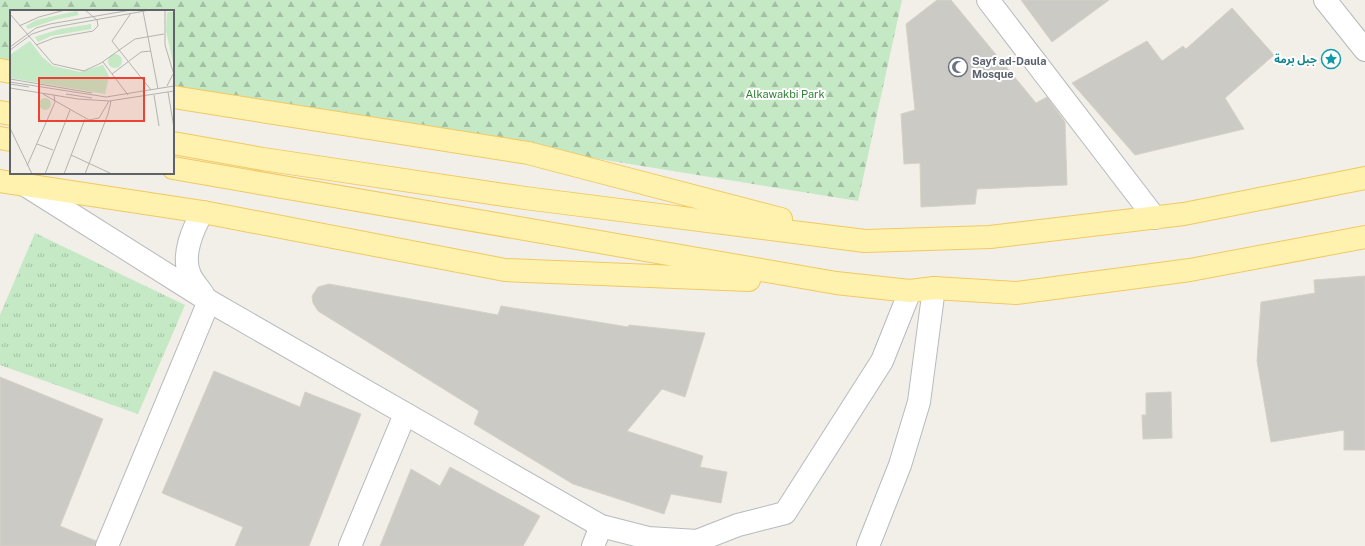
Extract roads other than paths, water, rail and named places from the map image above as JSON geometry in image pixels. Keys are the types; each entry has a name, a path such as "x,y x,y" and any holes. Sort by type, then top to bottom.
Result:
{"main road":[{"path":"0,70 10,72"},
{"path":"174,97 528,152 865,241"},
{"path":"0,112 10,114"},
{"path":"0,138 10,140"},
{"path":"174,143 262,159 517,197 865,241 990,237 1155,218 1184,214 1365,178"},
{"path":"174,168 836,283 910,292 934,288 1016,293 1190,270 1365,236"},
{"path":"0,181 203,212 505,270 836,283"}],"street":[{"path":"988,0 1155,218"},
{"path":"1325,0 1365,50"},
{"path":"25,185 209,301 601,526 648,538 697,541 738,525 785,513 882,361 910,292"},
{"path":"203,212 195,225 190,239 188,257 189,274 209,301"},
{"path":"868,546 900,465 919,402 934,288"},
{"path":"107,546 209,301"},
{"path":"350,546 405,414"},
{"path":"593,546 601,526"}],"place":[{"name":"جبل برمة","path":"1331,59"},
{"name":"Sayf ad-Daula Mosque","path":"958,67"}],"park label":[{"name":"Alkawakbi Park","path":"785,94"}]}
